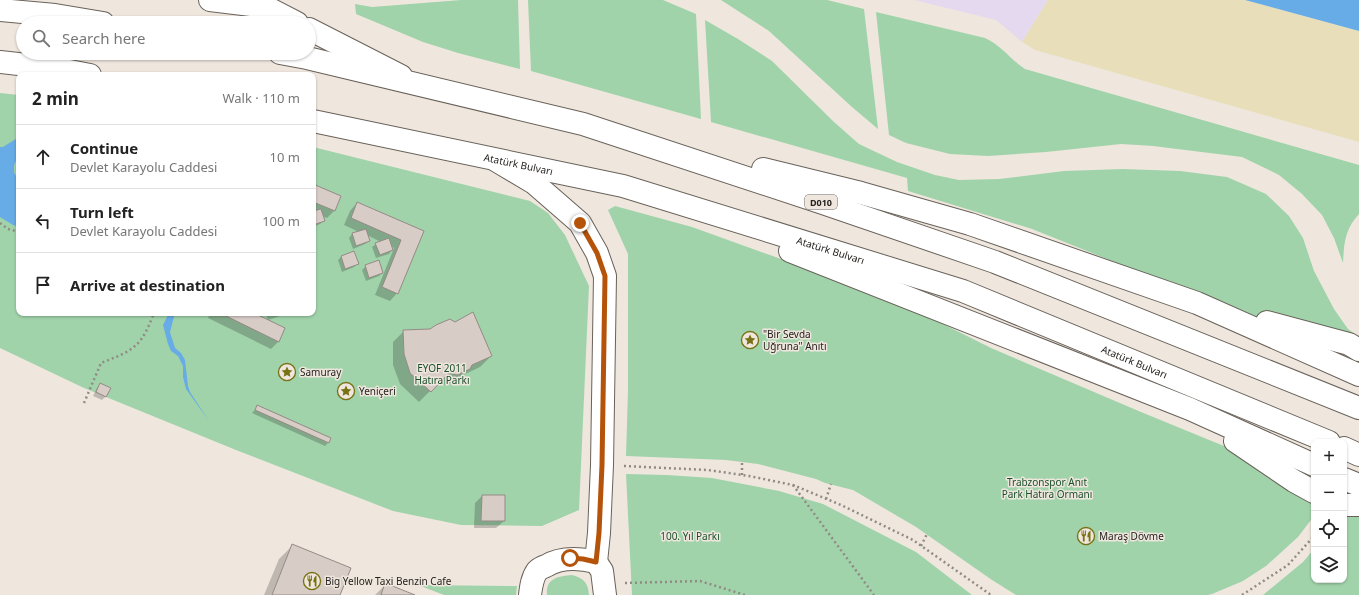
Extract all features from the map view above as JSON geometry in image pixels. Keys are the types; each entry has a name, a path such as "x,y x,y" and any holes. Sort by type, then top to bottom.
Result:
{"main road":[{"path":"210,0 266,7 283,16"},
{"path":"0,10 61,16"},
{"path":"316,33 416,84"},
{"name":"D010","path":"315,60 583,124 815,200 995,262 1353,405"},
{"path":"0,62 54,68 75,72"},
{"name":"Atatürk Bulvarı","path":"316,122 623,186 964,291 1322,439"},
{"path":"583,124 861,194 970,224 1197,303 1349,344 1359,350"},
{"path":"491,158 534,183 580,223 597,253 605,276 602,465 599,533 596,562 602,571 605,590"},
{"path":"623,186 1190,409 1311,464"},
{"path":"1197,303 1351,371"},
{"path":"1190,409 1294,481 1311,490"},
{"path":"1347,449 1359,455"},
{"path":"1347,480 1359,485"},
{"path":"1347,505 1359,505"},
{"path":"530,595 531,583 538,570 550,564 570,558 596,562"}],"path":[{"path":"0,223 8,229 16,231"},
{"path":"84,403 101,363 136,345 148,327 153,316"},
{"path":"742,462 742,475"},
{"path":"602,465 708,470 793,485 826,498 913,540 991,595"},
{"path":"826,498 831,484"},
{"path":"793,485 874,595"},
{"path":"921,546 927,534"},
{"path":"1242,595 1288,565 1311,539"},
{"path":"605,590 630,583 700,581 745,595"}],"shaded area":[{"path":"914,0 1048,0 1022,42 996,20"}],"green space":[{"path":"461,0 518,0 520,69 458,53 423,42 356,14 355,4 372,7"},
{"path":"528,0 663,0 696,14 701,119 531,71"},
{"path":"721,0 827,0 864,9 878,129 769,31"},
{"path":"876,12 985,38 991,41 1025,69 1359,165 1359,214 1351,225 1346,237 1343,263 1334,238 1322,215 1302,194 1279,175 1242,157 1153,146 1121,144 1046,152 988,156 950,154 906,143 889,135"},
{"path":"705,20 772,61 834,122 859,144 897,162 935,175 959,180 999,179 1064,171 1123,169 1180,171 1227,177 1266,194 1289,216 1303,238 1314,271 1334,309 1348,329 1359,337 1359,360 1032,229 908,191 907,178 711,122"},
{"name":"EYOF 2011 Hatıra Parkı","path":"0,93 16,95 16,316 316,316 316,148 530,201 548,213 565,235 589,286 579,510 542,526 461,525 393,511 236,450 84,388 0,348"},
{"name":"Trabzonspor Anıt Park Hatıra Ormanı","path":"615,206 692,227 895,300 991,348 1311,482 1311,520 1298,537 1266,566 1243,581 1212,594 1016,595 916,527 853,490 758,464 726,460 626,456 628,391 628,254 608,210"},
{"name":"100. Yıl Parkı","path":"626,474 712,478 779,491 823,504 916,552 972,595 632,595"},
{"path":"1359,495 1359,595 1263,595 1303,562 1311,553 1311,583 1347,583 1347,512"},
{"path":"572,575 582,579 585,582 588,587 589,595 547,595 548,585 551,581 558,577"},
{"path":"418,585 517,586 516,595 444,595"}],"sand":[{"path":"1048,0 1245,0 1359,31 1359,142 1035,50 1022,42"}],"water":[{"path":"1245,0 1359,0 1359,31"},
{"path":"16,139 16,161 14,165 14,173 16,176 16,226 0,217 0,147 3,147"},
{"path":"168,316 174,316 170,332 175,348 181,353 185,360 190,392 209,421 186,389 183,377 183,366 178,356 171,351 163,325"}],"building":[{"path":"316,185 341,196 335,211 316,203"},
{"path":"357,202 424,231 398,294 382,287 401,240 351,218"},
{"path":"321,209 325,221 316,224 316,210"},
{"path":"366,229 370,241 356,246 352,233"},
{"path":"389,238 393,250 380,255 375,243"},
{"path":"354,251 359,264 345,269 341,256"},
{"path":"379,260 383,273 369,278 365,265"},
{"path":"473,312 492,356 472,365 470,369 457,375 449,373 431,392 410,373 404,354 403,330 430,329 450,319 455,322"},
{"path":"226,316 260,316 285,328 279,342"},
{"path":"100,383 111,388 106,397 96,392"},
{"path":"257,405 331,438 329,443 255,410"},
{"path":"482,495 505,495 505,521 481,521"},
{"name":"Big Yellow Taxi Benzin Cafe","path":"292,544 351,568 340,595 272,595"},
{"name":"Big Yellow Taxi Benzin Cafe","path":"385,583 415,595 381,595"}],"place":[{"name":"\"Bir Sevda Uğruna\" Anıtı","path":"750,340"},
{"name":"Samuray","path":"287,372"},
{"name":"Yeniçeri","path":"346,391"},
{"name":"Maraş Dövme","path":"1086,536"},
{"name":"Big Yellow Taxi Benzin Cafe","path":"312,581"}],"route":[{"path":"570,558 596,562 599,533 602,465 605,276 597,253 580,223"}]}
